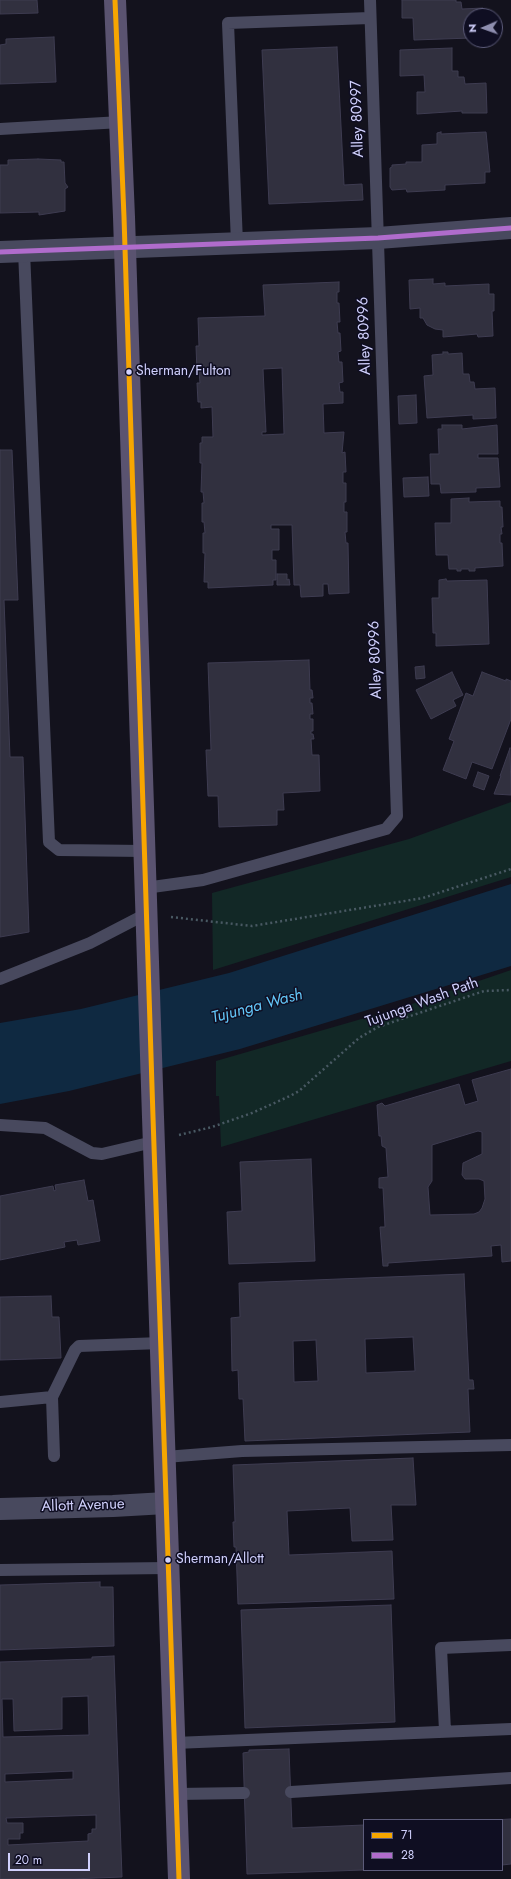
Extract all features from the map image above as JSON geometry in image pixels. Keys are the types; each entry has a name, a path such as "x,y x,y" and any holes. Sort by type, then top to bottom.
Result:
{"main road":[{"path":"115,0 125,249 153,1142 180,1879"}],"street":[{"path":"0,252 125,249 378,238 511,228"},
{"name":"Allott Avenue","path":"0,1509 166,1503"}],"lane":[{"name":"Alley 80997","path":"370,0 378,238"},
{"path":"237,243 228,23 370,18"},
{"path":"0,129 120,122"},
{"name":"Alley 80996","path":"146,888 204,880 378,832 386,829 397,816 378,238"},
{"path":"24,251 49,842 59,850 144,851"},
{"path":"0,979 90,943 146,914"},
{"path":"0,1125 45,1128 92,1153 102,1154 153,1142"},
{"path":"54,1456 52,1397 75,1350 79,1346 161,1343"},
{"path":"0,1402 52,1397"},
{"path":"165,1457 242,1451 511,1445"},
{"path":"0,1570 168,1568"},
{"path":"445,1731 441,1648 511,1645"},
{"path":"175,1743 511,1729"},
{"path":"291,1792 511,1778"},
{"path":"177,1794 244,1793"}],"path":[{"path":"146,914 252,926 423,898 511,869"},
{"name":"Tujunga Wash Path","path":"153,1142 212,1127 252,1113 290,1096 299,1091 359,1038 378,1027 484,991 511,990"}],"green space":[{"path":"511,802 511,877 213,970 212,893 409,839"},
{"path":"511,970 511,1061 221,1147 219,1096 216,1096 216,1061 403,1007"}],"water":[{"name":"Tujunga Wash","path":"511,884 511,966 240,1049 69,1091 0,1104 0,1023 81,1009 229,973"}],"building":[{"path":"0,0 37,0 38,13 0,14"},
{"path":"402,0 456,0 456,2 461,2 463,9 463,38 414,40 413,18 402,18"},
{"path":"54,37 56,82 0,84 0,45 6,44 6,39"},
{"path":"337,47 344,185 362,184 363,200 269,204 262,50"},
{"path":"452,48 452,71 458,71 458,77 464,77 465,84 486,83 487,113 462,113 462,111 417,114 417,92 425,92 424,75 400,76 400,50"},
{"path":"441,132 441,134 486,132 490,172 485,172 485,183 445,185 445,190 407,192 406,189 392,190 390,187 390,168 392,165 406,164 406,162 422,162 422,145 437,144 437,133"},
{"path":"8,160 61,160 61,162 64,162 65,183 68,187 65,189 65,211 39,215 39,212 0,213 0,165 8,165"},
{"path":"433,279 433,284 445,283 445,286 489,284 489,294 494,294 494,311 492,311 493,336 478,337 477,334 443,337 443,330 435,329 427,325 423,318 420,318 420,308 410,309 409,280"},
{"path":"339,282 337,303 339,303 340,322 337,322 338,333 340,333 341,351 338,352 339,362 342,362 343,382 339,383 340,392 343,392 343,403 323,404 324,433 344,432 342,453 345,452 346,472 343,472 343,483 346,483 346,502 344,502 344,512 347,512 347,532 345,532 346,543 348,543 349,593 329,594 328,584 323,584 323,596 301,597 300,585 294,585 292,525 271,525 271,529 279,529 279,550 272,550 272,560 276,560 276,580 273,580 273,585 208,588 208,582 204,582 205,553 203,553 203,533 205,533 204,522 202,522 202,503 204,503 203,492 201,492 202,463 200,463 200,443 202,443 202,437 213,437 212,407 201,408 201,402 198,402 197,383 200,383 199,372 197,372 196,346 199,346 198,318 265,316 263,285","holes":["282,368 284,434 262,435 262,432 266,432 263,369"]},
{"path":"443,352 448,352 448,354 462,353 463,374 469,374 470,382 474,382 475,389 495,388 496,418 473,419 473,415 427,418 424,376 433,375 432,355 443,354"},
{"path":"416,395 417,423 399,424 398,396"},
{"path":"442,425 462,425 462,429 497,425 498,454 478,454 478,458 498,458 500,487 476,488 476,492 441,493 440,484 431,484 430,454 439,454 438,429 442,429"},
{"path":"0,450 12,450 18,600 4,600 10,757 23,757 29,932 0,937"},
{"path":"428,477 429,496 404,497 403,478"},
{"path":"469,498 469,502 500,501 500,507 502,507 503,527 501,527 502,534 500,534 500,543 502,543 503,566 475,568 475,571 461,569 461,571 457,571 457,569 449,569 448,555 436,555 435,523 451,523 451,499"},
{"path":"277,574 287,574 287,580 289,579 290,585 277,585"},
{"path":"446,579 447,581 487,580 489,644 436,646 436,633 433,633 432,598 439,598 439,580"},
{"path":"309,660 310,690 312,690 313,698 310,698 313,714 310,714 310,719 313,719 313,731 311,731 311,734 313,734 314,739 311,739 312,755 319,755 320,791 283,793 284,810 277,810 277,825 219,827 218,796 208,796 206,750 211,750 208,663"},
{"path":"424,666 425,678 416,679 415,667"},
{"path":"452,672 463,695 453,700 456,706 431,719 416,690"},
{"path":"482,672 506,681 506,679 511,681 511,719 492,769 472,762 466,779 443,770 454,741 449,739 466,693 473,696"},
{"path":"510,748 511,795 494,794 501,776"},
{"path":"478,772 489,776 484,790 473,786"},
{"path":"511,1069 511,1261 502,1262 501,1245 491,1246 492,1256 388,1263 388,1266 383,1266 380,1227 385,1227 383,1188 379,1188 379,1178 388,1177 386,1148 382,1146 381,1136 379,1136 377,1105 382,1103 385,1106 459,1084 465,1105 478,1101 472,1080","holes":["478,1131 482,1132 482,1154 463,1163 462,1175 465,1179 479,1179 484,1181 485,1199 482,1208 479,1212 474,1214 430,1215 428,1187 432,1181 432,1145"]},
{"path":"311,1159 315,1261 229,1264 227,1212 242,1211 240,1162"},
{"path":"84,1180 88,1201 93,1200 100,1241 78,1245 77,1240 64,1242 65,1247 0,1260 0,1196 53,1186 54,1191 56,1190 55,1185"},
{"path":"464,1274 469,1380 473,1380 474,1389 468,1389 470,1432 245,1441 243,1399 239,1399 238,1370 232,1371 231,1318 240,1317 239,1283","holes":["413,1337 415,1371 366,1373 365,1339","316,1340 318,1381 294,1382 293,1341"]},
{"path":"51,1296 52,1317 59,1317 61,1358 0,1360 0,1297"},
{"path":"413,1458 416,1505 391,1505 393,1540 352,1541 350,1508 287,1511 289,1555 392,1551 394,1599 238,1604 236,1547 234,1547 233,1522 235,1522 233,1465"},
{"path":"100,1582 100,1587 113,1587 114,1646 0,1650 0,1585"},
{"path":"391,1605 395,1722 245,1728 241,1610"},
{"path":"114,1656 122,1877 0,1879 0,1662 92,1659 92,1657","holes":["88,1696 89,1735 3,1737 2,1699 13,1699 14,1731 62,1729 62,1697","73,1771 73,1779 5,1782 5,1774","96,1815 96,1829 92,1829 92,1833 88,1834 88,1841 8,1845 8,1839 20,1839 20,1833 23,1833 23,1823 7,1823 6,1818"]},
{"path":"289,1749 292,1828 363,1825 363,1870 247,1874 243,1753 249,1752 249,1750"},
{"path":"503,1819 511,1819 511,1864 503,1865"}],"transit line":[{"name":"71","path":"115,0 124,217 179,1879"},
{"name":"28","path":"0,252 378,238 511,228"}],"place":[{"name":"Sherman/Fulton","path":"129,372"},
{"name":"Sherman/Allott","path":"168,1560"}]}
